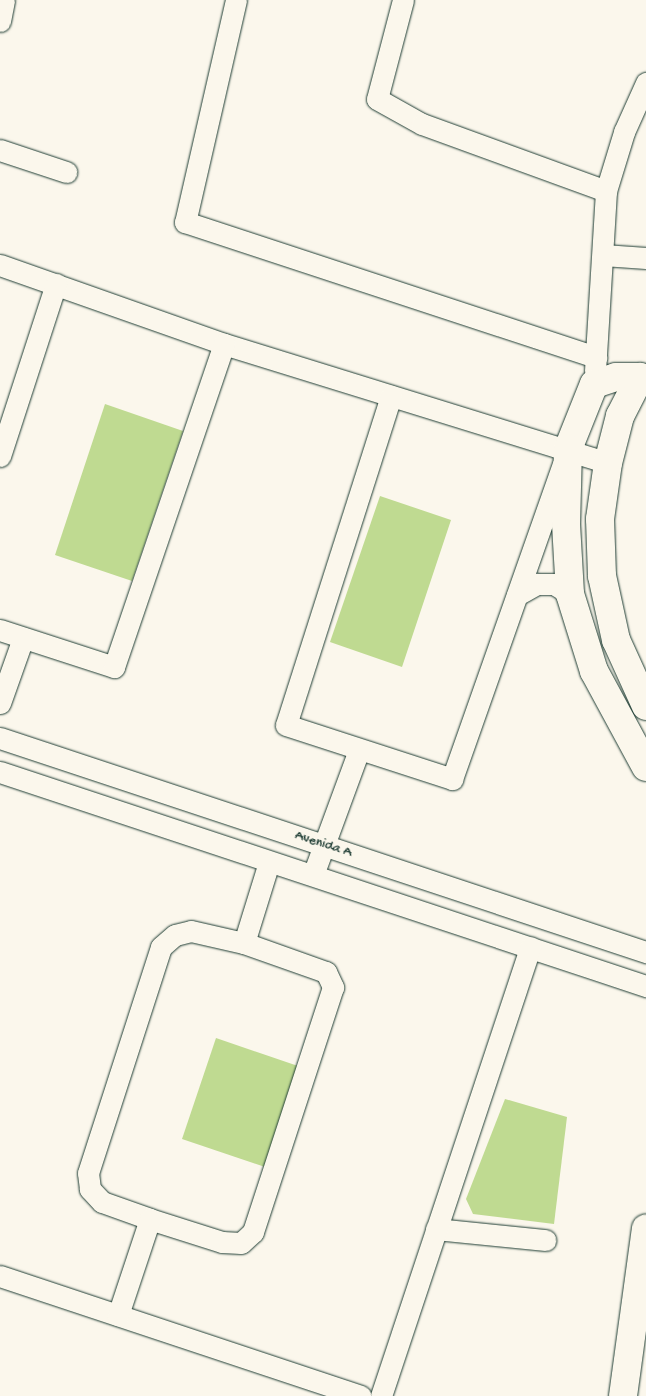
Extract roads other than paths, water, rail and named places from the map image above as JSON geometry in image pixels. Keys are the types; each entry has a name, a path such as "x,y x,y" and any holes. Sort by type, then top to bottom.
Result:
{"street":[{"path":"0,21 4,0"},
{"path":"236,0 185,222 596,357"},
{"path":"403,0 377,99 422,124 606,190"},
{"path":"390,396 286,725 452,779 568,449 594,384 606,190 624,132 646,83"},
{"path":"0,150 66,172"},
{"path":"603,255 646,258"},
{"path":"0,264 224,344 568,449 608,463"},
{"path":"0,456 56,284"},
{"path":"0,630 114,667 224,344"},
{"path":"594,384 616,377 643,378 620,416 608,463 600,519 602,576 616,640 646,706"},
{"path":"568,449 566,524 570,594 594,671 646,766"},
{"path":"517,595 537,584 554,584 570,594"},
{"path":"0,703 23,638"},
{"name":"Avenida A","path":"0,738 646,952"},
{"path":"313,875 359,750"},
{"path":"0,772 646,986"},
{"path":"244,943 269,862"},
{"path":"190,931 244,943 326,972 332,987 253,1232 241,1243 222,1242 102,1202 90,1189 88,1174 161,947 175,936 190,931"},
{"path":"381,1396 530,947"},
{"path":"118,1315 150,1219"},
{"path":"436,1229 545,1240"},
{"path":"623,1396 646,1229"},
{"path":"0,1276 360,1396"}]}
